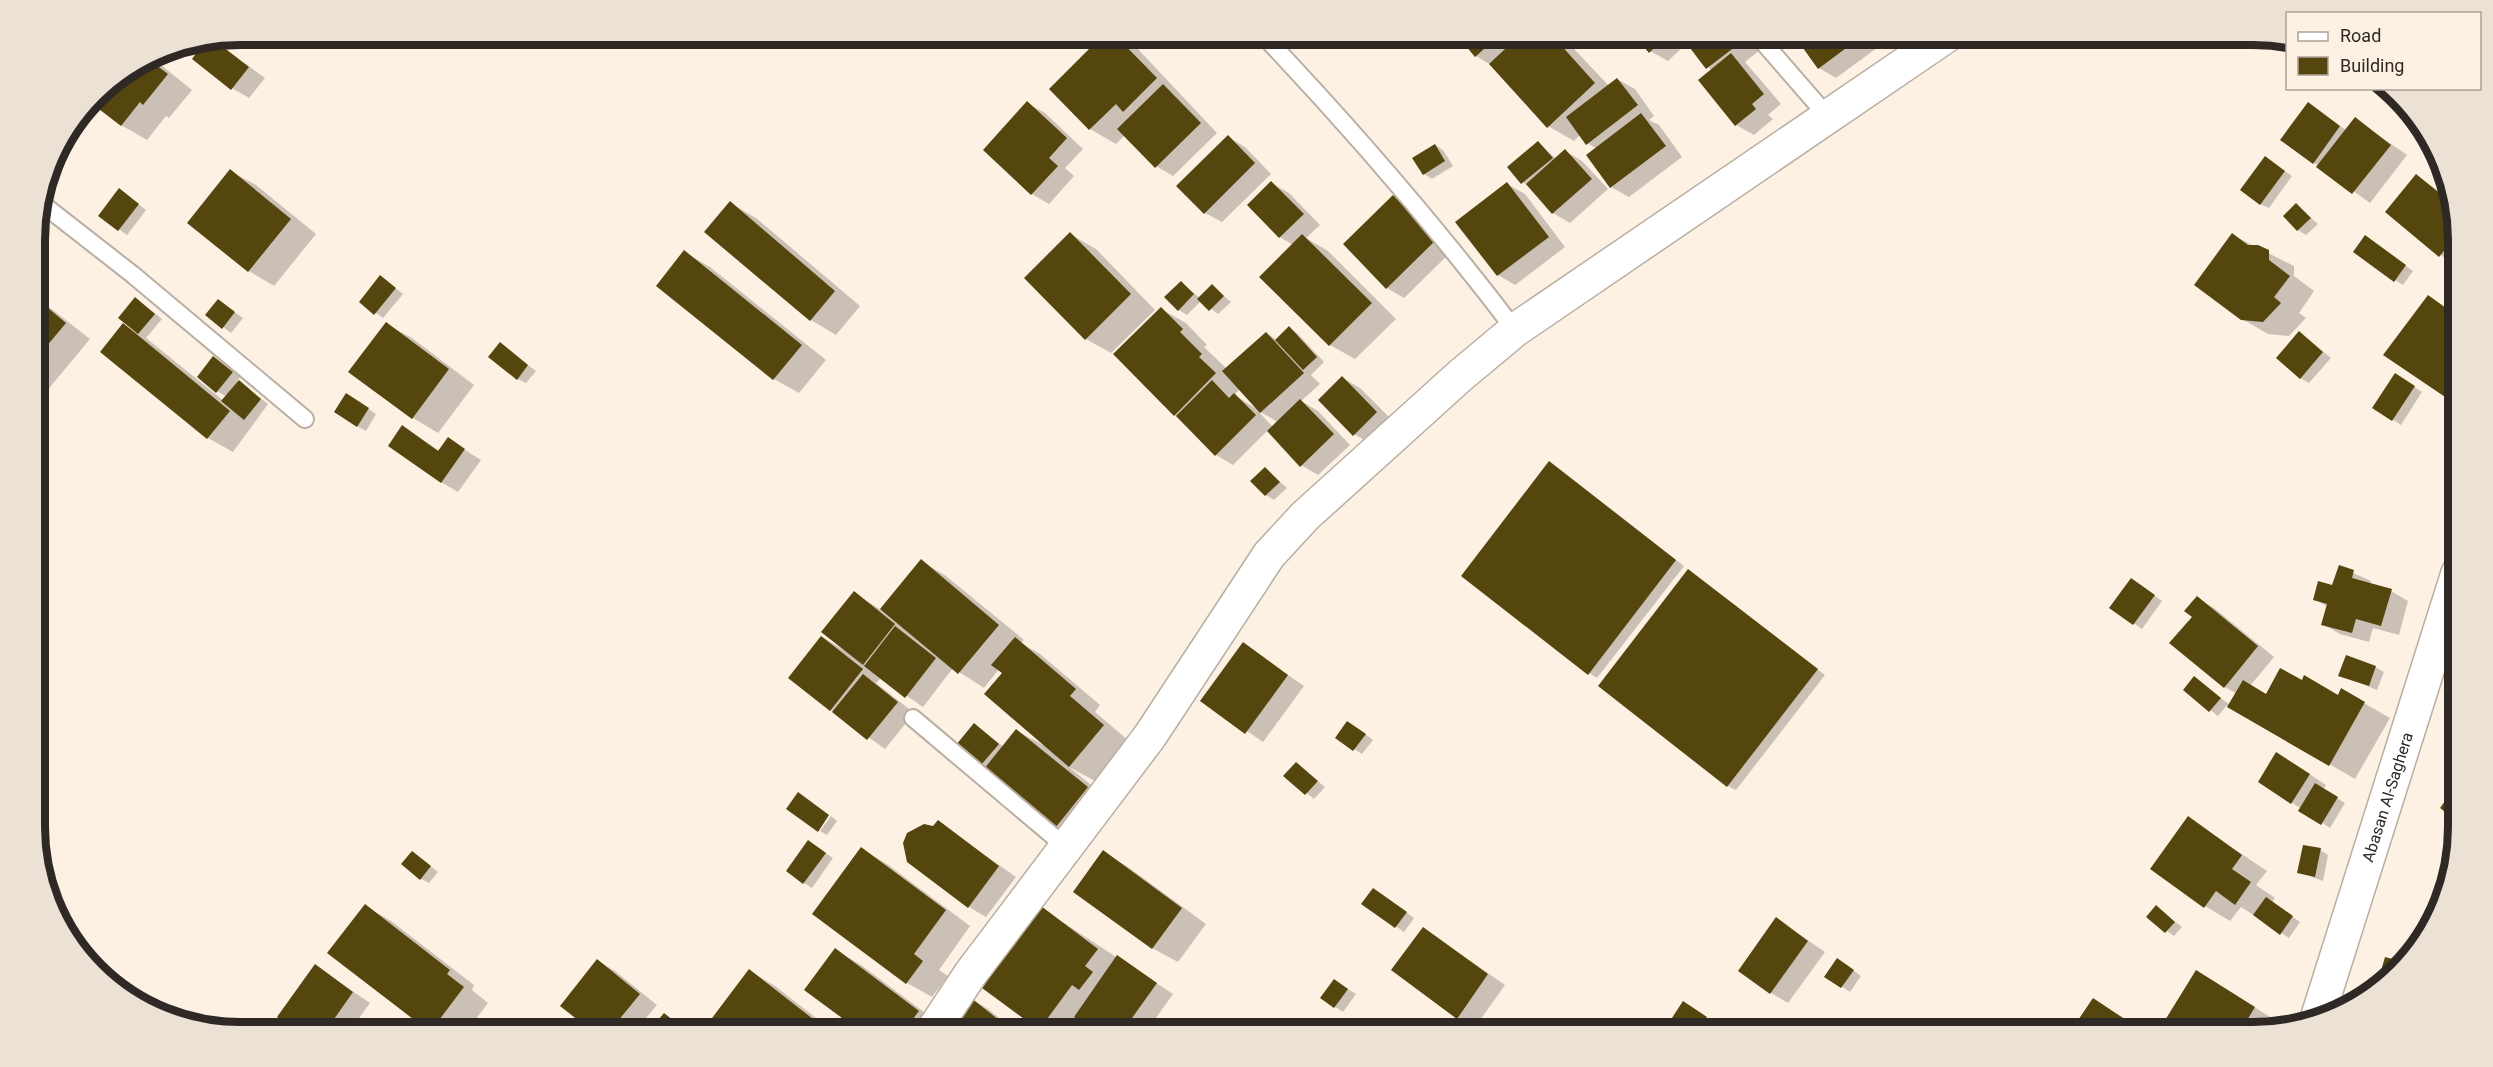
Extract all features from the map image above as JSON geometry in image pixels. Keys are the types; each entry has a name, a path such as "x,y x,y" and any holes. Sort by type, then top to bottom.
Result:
{"street":[{"path":"939,1022 971,973 1150,736 1269,555 1305,516 1461,375 1515,330 1933,45"},
{"name":"Abasan Al-Saghera","path":"2320,1010 2448,605"},
{"name":"Abasan Al-Saghera","path":"2343,1000 2448,673"}],"lane":[{"path":"1273,45 1335,110 1448,242 1515,330"},
{"path":"1766,45 1829,118"},
{"path":"48,208 132,274 305,419"},
{"path":"913,718 1066,847"}],"building":[{"path":"1093,45 1125,45 1157,78 1123,112 1116,104 1089,130 1049,89"},
{"path":"1465,45 1489,45 1475,57"},
{"path":"1509,45 1561,45 1595,83 1547,128 1489,64"},
{"path":"1642,45 1657,45 1649,53"},
{"path":"1694,45 1737,45 1706,69 1690,48"},
{"path":"1801,45 1850,45 1818,69"},
{"path":"222,46 249,67 231,90 192,59 199,50"},
{"path":"1731,53 1764,94 1752,104 1756,109 1735,126 1698,80"},
{"path":"156,65 168,74 143,105 140,102 121,126 97,108 132,78"},
{"path":"1617,78 1638,105 1586,145 1566,117"},
{"path":"1163,84 1201,123 1155,168 1117,129"},
{"path":"1027,101 1067,138 1049,158 1058,166 1031,195 983,150"},
{"path":"2308,102 2340,126 2313,164 2280,140"},
{"path":"1641,113 1666,146 1610,188 1586,155"},
{"path":"2355,117 2391,145 2352,194 2316,167"},
{"path":"1228,135 1255,163 1204,214 1176,186"},
{"path":"1538,141 1553,158 1521,184 1507,167"},
{"path":"1435,144 1445,161 1423,175 1412,158"},
{"path":"1565,149 1592,179 1552,214 1526,184"},
{"path":"2265,156 2285,171 2260,205 2240,190"},
{"path":"230,169 291,219 248,272 187,223"},
{"path":"2416,174 2442,195 2448,246 2439,257 2385,212"},
{"path":"1271,181 1304,214 1279,238 1247,205"},
{"path":"1507,182 1549,237 1497,276 1455,222"},
{"path":"119,188 139,204 118,231 98,216"},
{"path":"1393,195 1437,239 1386,289 1343,244"},
{"path":"730,201 835,291 810,321 704,232"},
{"path":"2296,203 2311,218 2297,231 2283,216"},
{"path":"1070,232 1131,294 1085,340 1024,278"},
{"path":"2232,233 2248,245 2258,245 2269,250 2269,260 2290,276 2274,297 2281,303 2263,322 2241,320 2194,285"},
{"path":"1302,234 1372,303 1329,346 1259,277"},
{"path":"2365,235 2406,265 2394,282 2353,252"},
{"path":"684,250 802,345 773,380 656,286"},
{"path":"380,275 396,288 374,315 359,302"},
{"path":"1181,281 1194,294 1178,311 1164,297"},
{"path":"1212,284 1224,296 1209,311 1197,299"},
{"path":"2428,295 2448,309 2448,399 2383,355"},
{"path":"135,297 155,314 138,334 118,318"},
{"path":"218,299 235,312 222,329 205,315"},
{"path":"45,305 66,323 45,348"},
{"path":"1161,307 1183,329 1180,332 1202,354 1199,357 1216,373 1174,416 1113,354"},
{"path":"386,322 449,369 412,419 348,372"},
{"path":"123,323 230,411 207,439 100,352"},
{"path":"1289,326 1317,357 1303,370 1275,340"},
{"path":"2299,331 2323,352 2300,379 2276,358"},
{"path":"1266,332 1304,373 1260,413 1222,371"},
{"path":"500,342 528,365 517,380 488,357"},
{"path":"213,356 233,372 216,393 197,377"},
{"path":"2395,373 2415,386 2392,421 2372,408"},
{"path":"1342,376 1377,412 1353,436 1318,400"},
{"path":"239,380 261,399 244,420 221,401"},
{"path":"1212,380 1229,398 1234,393 1256,415 1215,456 1176,416"},
{"path":"346,393 369,408 357,427 334,412"},
{"path":"1300,399 1334,434 1300,467 1267,431"},
{"path":"402,425 438,451 448,437 465,449 441,483 388,446"},
{"path":"1549,461 1676,560 1588,675 1461,576"},
{"path":"1265,467 1280,482 1265,496 1250,481"},
{"path":"921,559 999,625 958,674 880,609"},
{"path":"2339,565 2354,570 2352,578 2392,589 2381,626 2356,619 2352,633 2321,625 2327,604 2313,600 2318,581 2332,585"},
{"path":"1688,569 1818,669 1727,787 1598,686"},
{"path":"2131,578 2155,595 2133,625 2109,608"},
{"path":"854,591 895,624 863,665 821,632"},
{"path":"2197,596 2258,646 2224,688 2169,643 2192,617 2184,611"},
{"path":"895,626 936,658 905,698 864,666"},
{"path":"821,636 863,669 830,711 788,678"},
{"path":"1015,637 1076,689 1070,696 1104,725 1069,767 984,694 1002,673 991,665"},
{"path":"1243,642 1288,675 1245,734 1200,701"},
{"path":"2346,655 2376,666 2369,686 2338,676"},
{"path":"2280,668 2302,680 2304,675 2338,695 2341,688 2365,702 2329,766 2227,707 2243,680 2266,694"},
{"path":"863,674 898,702 867,740 832,712"},
{"path":"2194,676 2221,698 2209,712 2183,690"},
{"path":"1347,721 1366,734 1353,751 1335,738"},
{"path":"974,723 999,744 981,765 956,745"},
{"path":"1016,729 1088,787 1056,827 984,769"},
{"path":"2276,752 2310,774 2291,804 2258,782"},
{"path":"1296,762 1318,781 1305,795 1283,776"},
{"path":"2315,783 2338,797 2321,825 2298,811"},
{"path":"798,792 829,815 818,832 786,809"},
{"path":"2448,797 2448,814 2440,808"},
{"path":"2188,816 2242,855 2232,869 2251,882 2235,905 2216,891 2204,908 2150,869"},
{"path":"938,820 999,866 968,908 907,862 903,843 907,833 924,824 933,826"},
{"path":"808,840 826,853 803,884 786,871"},
{"path":"2303,845 2321,848 2315,877 2297,873"},
{"path":"861,847 946,910 914,954 923,961 906,984 812,914"},
{"path":"1103,850 1182,908 1152,949 1073,892"},
{"path":"412,851 431,866 420,880 401,864"},
{"path":"1373,888 1407,912 1395,928 1361,904"},
{"path":"2266,897 2293,916 2280,935 2253,915"},
{"path":"365,904 450,970 447,974 464,987 438,1022 417,1022 327,953"},
{"path":"2156,905 2175,922 2165,933 2146,917"},
{"path":"1041,906 1098,949 1085,966 1093,972 1079,990 1072,985 1045,1022 1028,1022 982,988"},
{"path":"1776,917 1808,941 1770,994 1738,971"},
{"path":"1423,927 1488,974 1457,1019 1391,970"},
{"path":"835,948 919,1011 911,1022 847,1022 804,990"},
{"path":"1117,955 1157,983 1129,1022 1081,1022 1074,1017"},
{"path":"2385,957 2395,960 2381,974"},
{"path":"1837,958 1854,970 1841,988 1824,977"},
{"path":"597,959 640,994 617,1022 580,1022 560,1006"},
{"path":"315,964 353,992 332,1022 284,1022 277,1017"},
{"path":"749,969 813,1019 811,1022 709,1022"},
{"path":"2196,970 2255,1007 2246,1022 2164,1022"},
{"path":"1334,979 1348,989 1334,1008 1320,998"},
{"path":"970,997 1001,1022 949,1022"},
{"path":"2093,998 2129,1022 2077,1022"},
{"path":"1683,1001 1707,1017 1704,1022 1669,1022"},
{"path":"664,1013 675,1022 656,1022"}]}
